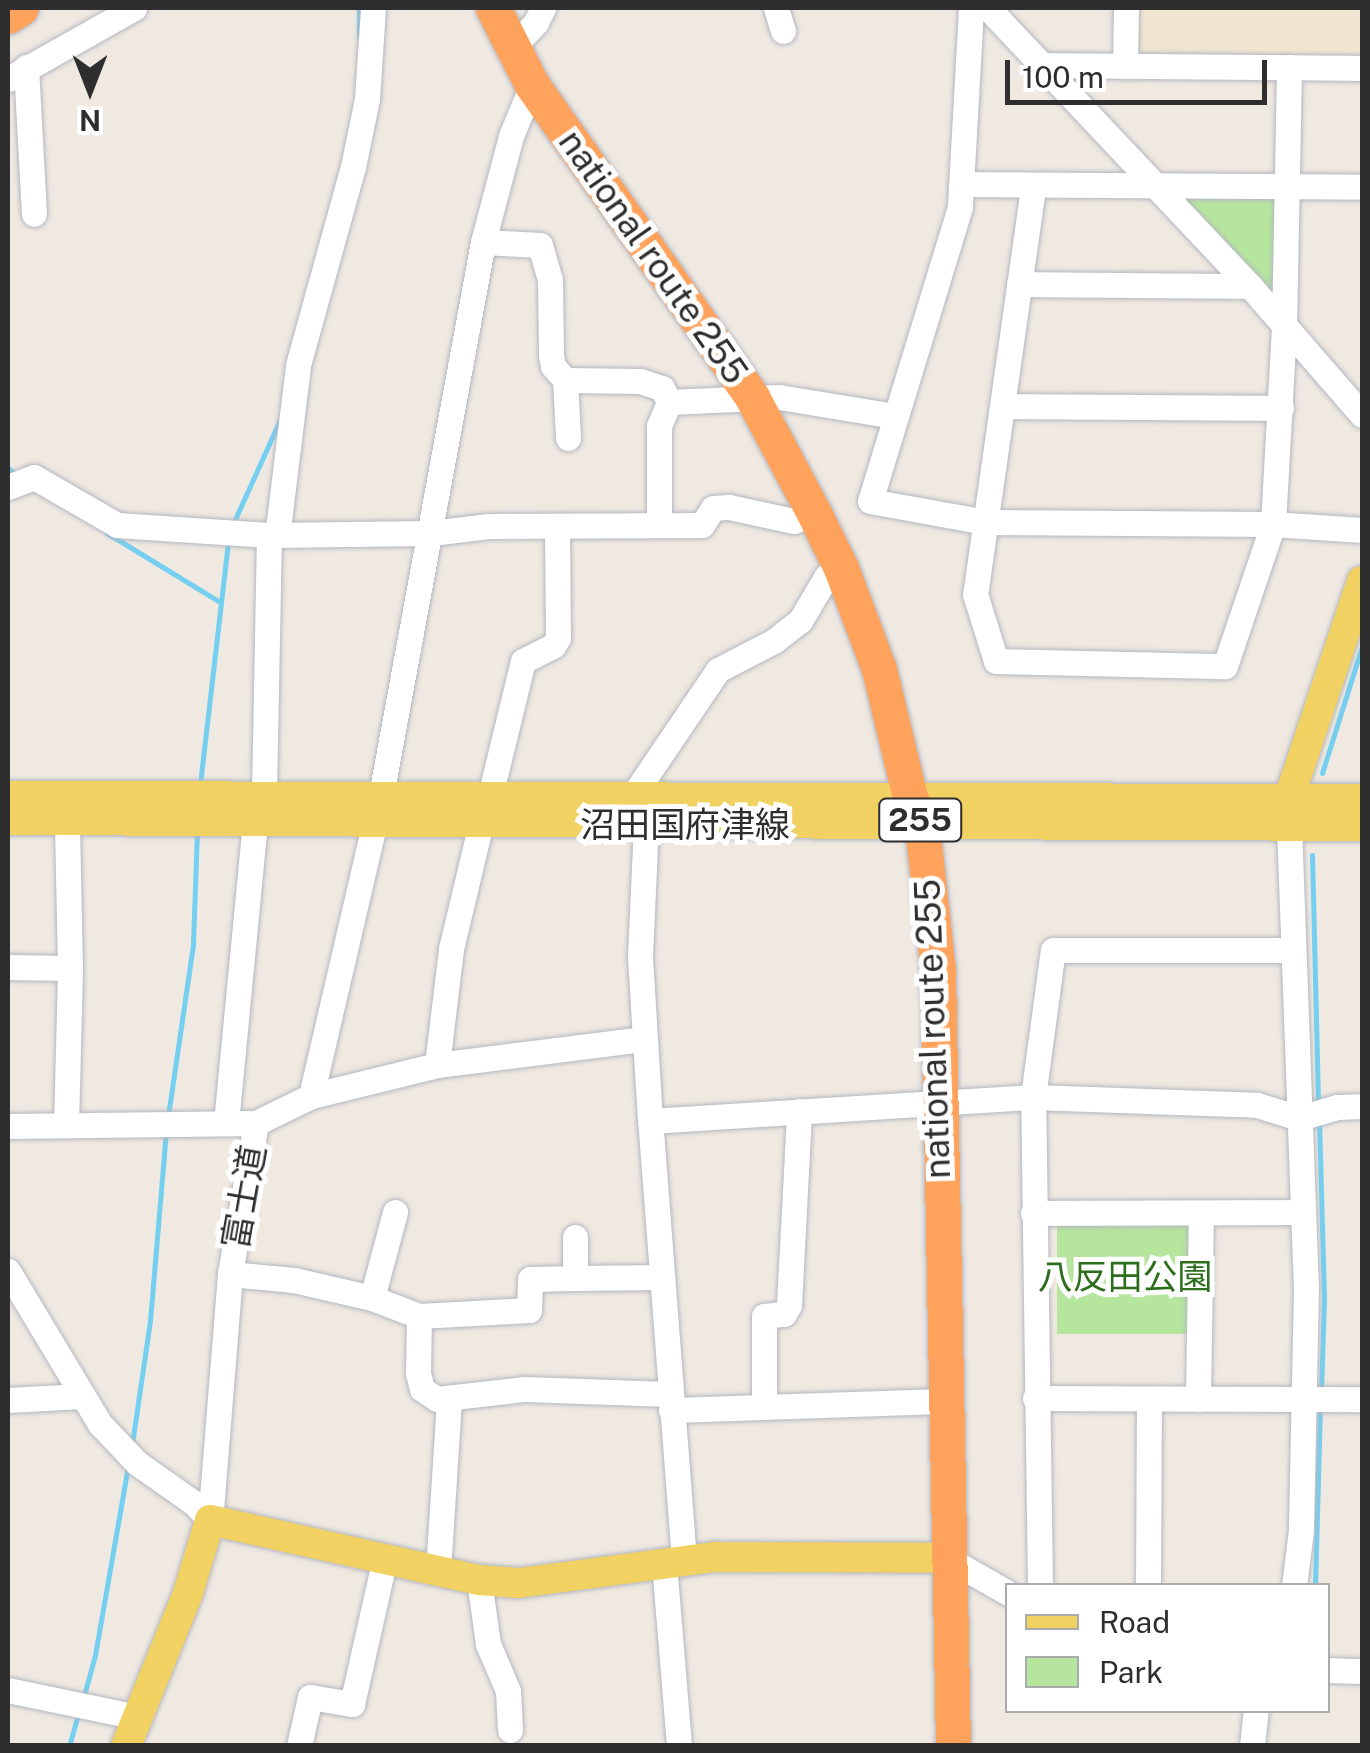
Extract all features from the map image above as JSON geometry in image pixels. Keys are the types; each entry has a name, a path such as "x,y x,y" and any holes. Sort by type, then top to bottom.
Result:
{"highway":[{"path":"8,16 22,8"},
{"name":"national route 255","path":"493,8 532,85 752,397 842,568 879,669 916,811 938,970 937,1102 954,1746"}],"main road":[{"path":"1288,812 1362,581"},
{"name":"沼田国府津線","path":"8,796 198,809 486,810 646,824 916,811"},
{"name":"沼田国府津線","path":"486,810 632,796 916,811 1288,812 1362,826"},
{"name":"沼田国府津線","path":"1288,812 1362,798"},
{"name":"沼田国府津線","path":"8,820 198,809"},
{"path":"126,1746 188,1593 210,1520 479,1580 543,1582 674,1561 765,1554 947,1558"}],"street":[{"path":"34,214 17,73 134,8"},
{"path":"269,535 278,529 298,365 353,167 366,99 373,8"},
{"path":"513,47 536,22 542,8"},
{"path":"971,8 964,184 870,501 985,522 1273,524 1362,530"},
{"path":"988,8 1250,286 1362,415"},
{"path":"1125,66 1126,8"},
{"path":"1044,65 1362,68"},
{"path":"1033,188 974,594 996,661 1225,666 1273,524 1284,329 1289,67"},
{"path":"310,1096 377,809 432,533 483,242 522,100 532,85"},
{"path":"964,184 1033,188 1362,187"},
{"path":"483,242 540,246 550,280 553,366 565,380 568,438"},
{"path":"1019,284 1250,286"},
{"path":"565,380 640,381 662,388 669,402 659,426 659,522"},
{"path":"669,402 752,397 894,416"},
{"path":"1002,406 1281,408"},
{"path":"16,481 117,526 269,535 432,533 489,526 702,524 713,508 729,507 794,521 814,513"},
{"path":"437,1064 451,949 522,661 553,646 558,638 557,526"},
{"path":"226,1123 259,809 269,535"},
{"path":"632,796 718,670 774,641 800,621 826,577 842,568"},
{"path":"1288,812 1292,950 1305,1116 1302,1212 1314,1399 1294,1583"},
{"path":"66,1125 70,968 67,819"},
{"path":"646,824 640,956 642,1038 670,1402 678,1746"},
{"path":"1040,1583 1034,1097 1052,950 1292,950"},
{"path":"8,967 70,968"},
{"path":"256,1123 310,1096 437,1064 642,1038"},
{"path":"650,1121 1034,1097 1257,1105 1305,1116 1350,1107"},
{"path":"764,1407 764,1316 784,1314 789,1305 799,1111"},
{"name":"富士道","path":"8,1126 256,1123 230,1274 210,1520"},
{"path":"372,1298 395,1212"},
{"path":"1198,1399 1202,1212"},
{"path":"1033,1213 1302,1212"},
{"path":"575,1237 576,1278"},
{"path":"8,1271 82,1396 130,1457 194,1503 210,1520"},
{"path":"230,1274 294,1280 372,1298 419,1316 529,1310 530,1280 660,1276"},
{"path":"419,1316 418,1372 422,1390 449,1400 526,1389 764,1407 944,1402"},
{"path":"8,1400 82,1396"},
{"path":"1035,1398 1362,1399"},
{"path":"438,1571 449,1400"},
{"path":"1148,1583 1149,1400"},
{"path":"300,1746 310,1697 352,1704 385,1558"},
{"path":"947,1558 1005,1592"},
{"path":"479,1580 488,1644 508,1691 510,1730"},
{"path":"1330,1670 1362,1671"},
{"path":"8,1690 82,1702 138,1717"},
{"path":"1252,1746 1256,1713"}],"shaded area":[{"path":"1135,8 1362,8 1362,57 1140,56 1134,51"}],"green space":[{"path":"1172,193 1281,193 1280,303"},
{"name":"八反田公園","path":"1057,1216 1192,1216 1192,1334 1057,1334"}],"waterway":[{"path":"359,8 359,36"},
{"path":"232,526 279,422"},
{"path":"8,468 18,476"},
{"path":"107,533 220,602"},
{"path":"200,784 228,541"},
{"path":"1322,773 1362,646"},
{"path":"168,1116 193,944 197,830"},
{"path":"1312,855 1318,1103"},
{"path":"1319,1119 1324,1298 1321,1393"},
{"path":"132,1444 150,1321 166,1132"},
{"path":"1315,1583 1320,1409"},
{"path":"83,1699 95,1655 128,1465"},
{"path":"69,1746 78,1715"}]}
